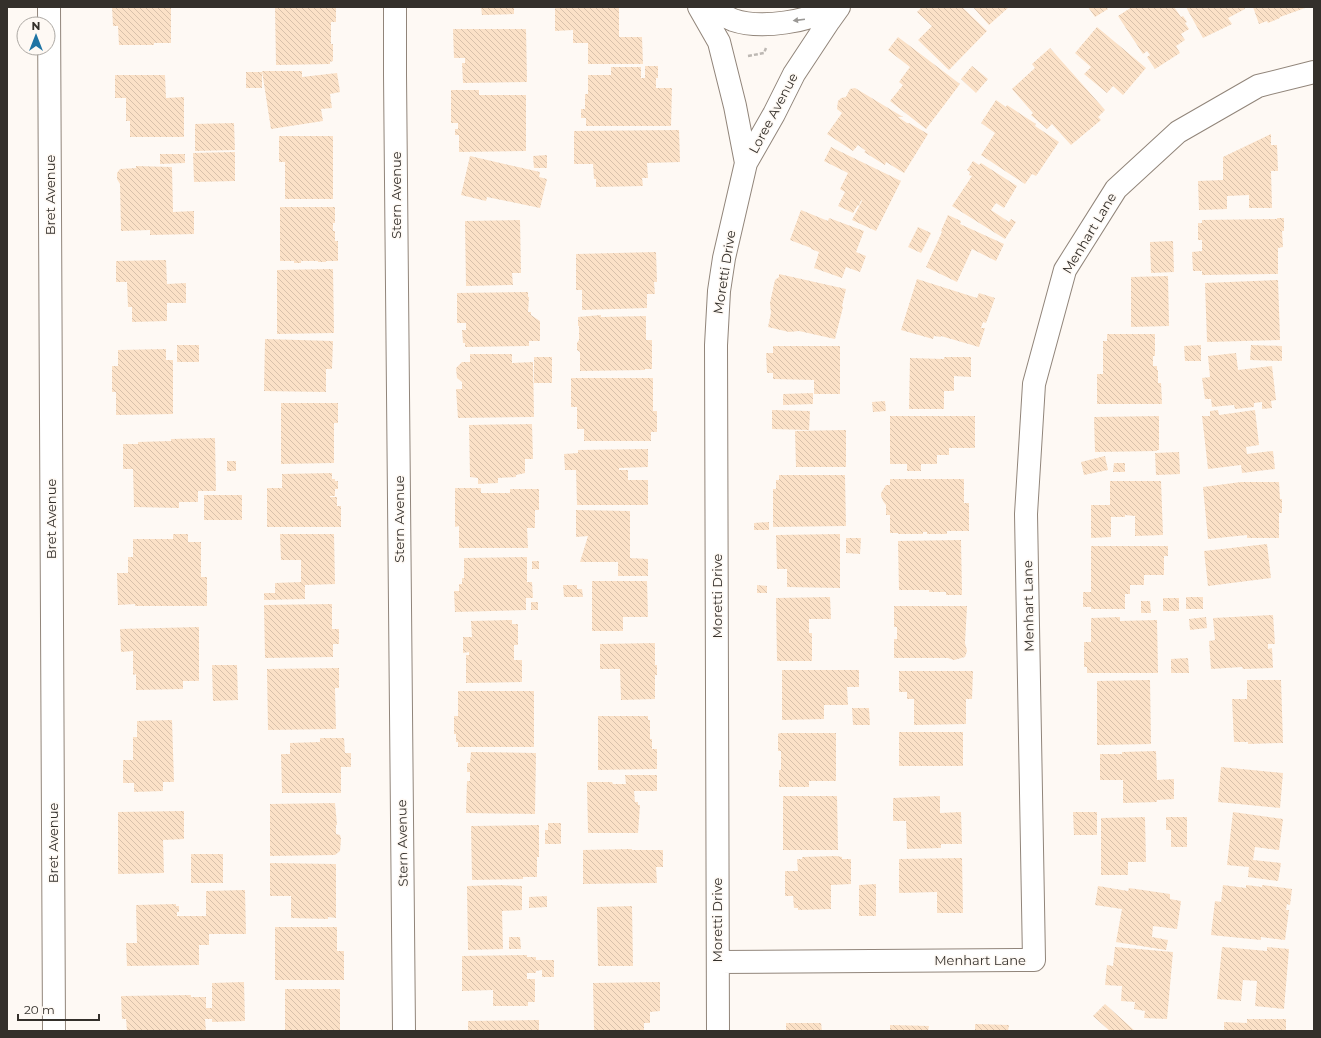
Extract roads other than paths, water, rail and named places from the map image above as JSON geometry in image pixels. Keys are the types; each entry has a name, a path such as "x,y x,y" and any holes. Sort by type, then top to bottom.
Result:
{"street":[{"name":"Bret Avenue","path":"49,7 54,1031"},
{"name":"Stern Avenue","path":"395,7 404,1031"},
{"name":"Loree Avenue","path":"699,7 719,42 735,106 746,163"},
{"path":"707,7 733,20 745,23 764,24 806,19 836,7"},
{"name":"Loree Avenue","path":"746,163 774,114 794,74 840,7"},
{"name":"Menhart Lane","path":"718,962 1034,960 1026,514 1034,384 1065,270 1116,188 1178,132 1258,86 1314,72"},
{"name":"Moretti Drive","path":"718,1031 716,345 719,291 724,258 746,163"}]}
